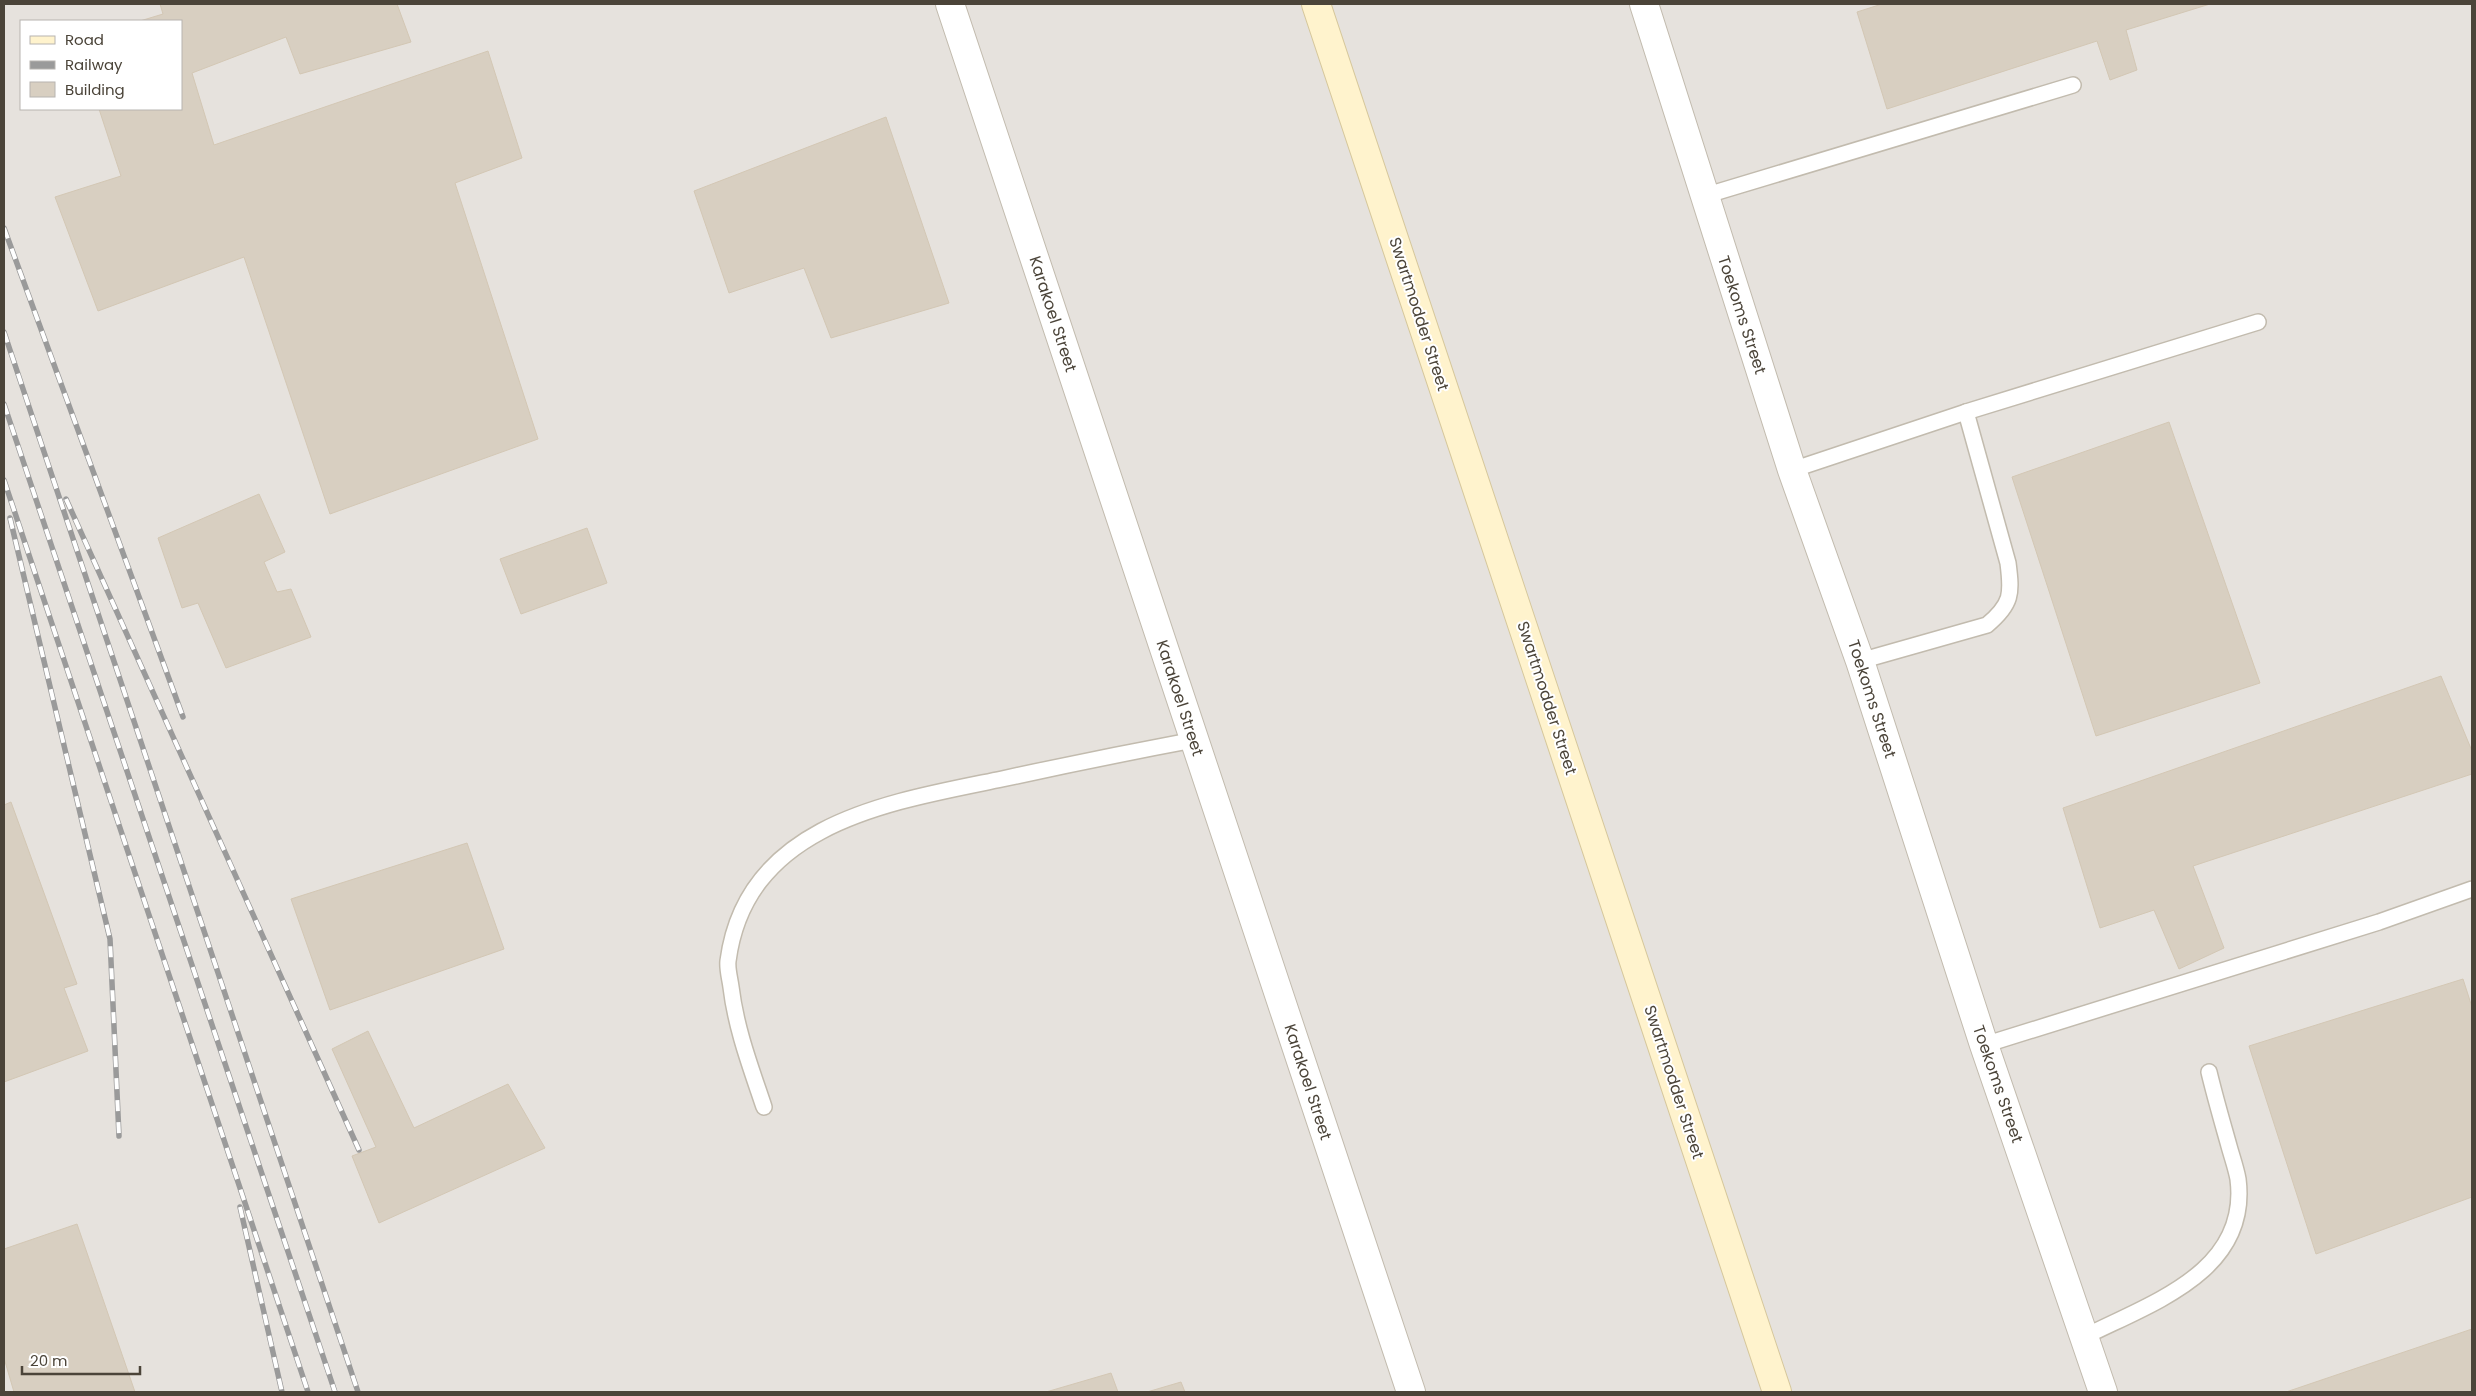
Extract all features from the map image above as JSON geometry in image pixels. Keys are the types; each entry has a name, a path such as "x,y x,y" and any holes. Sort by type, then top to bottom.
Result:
{"main road":[{"name":"Swartmodder Street","path":"1316,4 1777,1392"}],"street":[{"name":"Karakoel Street","path":"950,4 1411,1392"},
{"name":"Toekoms Street","path":"1644,4 1792,470 1860,661 1984,1045 2103,1392"}],"lane":[{"path":"1704,196 2073,85"},
{"path":"1792,470 1966,412 2258,322"},
{"path":"1860,661 1987,625 2000,614 2010,600 2011,585 2008,563 1966,412"},
{"path":"764,1107 735,1016 728,964 735,928 747,900 765,875 791,850 822,829 862,812 945,791 1194,740"},
{"path":"1984,1045 2379,922 2472,889"},
{"path":"2084,1337 2182,1287 2220,1254 2232,1234 2238,1210 2238,1179 2209,1072"}],"shaded area":[{"path":"4,4 2472,4 2472,1392 4,1392"}],"building":[{"path":"160,4 397,4 411,42 300,74 286,37 192,73 214,145 488,51 522,158 455,183 538,439 330,514 244,257 98,311 55,197 121,176 99,110 182,110 182,20 143,20 163,14"},
{"path":"1882,4 2210,4 2126,30 2137,70 2110,80 2097,41 1887,109 1857,12"},
{"path":"886,117 949,303 831,338 804,268 729,293 694,191"},
{"path":"2169,422 2260,683 2096,736 2012,477"},
{"path":"259,494 285,552 264,562 277,592 291,589 311,637 226,668 198,603 182,608 158,538"},
{"path":"587,528 607,583 521,614 500,559"},
{"path":"2441,676 2472,751 2472,774 2193,866 2224,948 2179,969 2154,910 2100,928 2063,808"},
{"path":"11,802 77,984 64,988 88,1051 4,1082 4,805"},
{"path":"467,843 504,949 330,1010 291,899"},
{"path":"2463,979 2472,1007 2472,1197 2316,1254 2249,1046"},
{"path":"368,1031 414,1128 508,1084 545,1148 379,1223 352,1156 376,1147 332,1049"},
{"path":"77,1224 135,1392 14,1392 4,1358 4,1249"},
{"path":"2472,1329 2472,1392 2286,1392"},
{"path":"1111,1373 1118,1392 1046,1392"},
{"path":"1181,1382 1185,1392 1147,1392"}],"railway":[{"path":"4,228 183,717"},
{"path":"4,332 358,1392"},
{"path":"4,404 335,1392"},
{"path":"4,480 308,1392"},
{"path":"66,499 359,1150"},
{"path":"10,518 110,939 119,1136"},
{"path":"240,1207 282,1392"}]}
